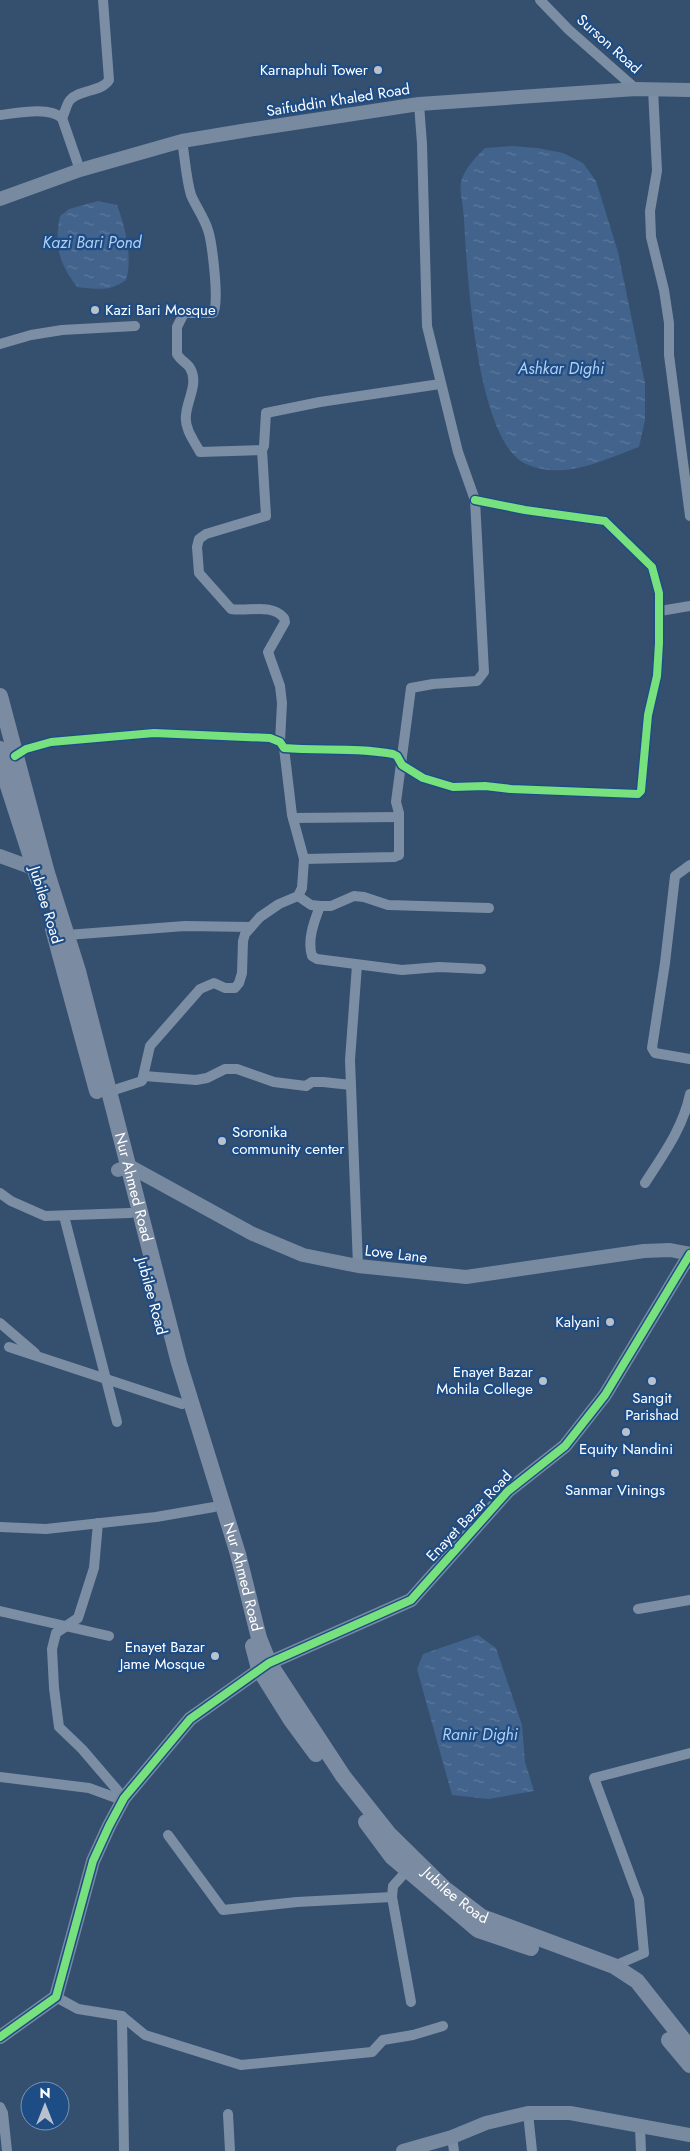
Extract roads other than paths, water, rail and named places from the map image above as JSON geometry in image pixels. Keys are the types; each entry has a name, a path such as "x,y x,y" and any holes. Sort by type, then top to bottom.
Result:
{"main road":[{"name":"Nur Ahmed Road","path":"0,696 41,871 67,935 78,972 108,1092 124,1168 179,1363 238,1554 268,1668"},
{"name":"Jubilee Road","path":"0,749 8,786 24,840 41,871 66,972 124,1168 130,1213 182,1404 268,1668 343,1776 411,1865 482,1917 614,1966 637,1981 690,2048"},
{"path":"411,1865 478,1930 595,1969 624,1983 690,2065"}],"street":[{"path":"62,118 71,99 80,93 106,85 109,80 103,0"},
{"name":"Surson Road","path":"540,0 569,30 636,89"},
{"name":"Saifuddin Khaled Road","path":"0,199 80,170 182,141 418,104 636,89 690,90"},
{"path":"654,89 657,171 650,211 651,236 664,290 669,323 669,354 690,516"},
{"path":"304,859 397,856 399,852 400,817 396,802 411,688 433,684 477,681 484,672 475,500 458,452 427,326 422,144 418,104"},
{"path":"0,115 43,112 53,113 62,118 80,170"},
{"path":"182,141 191,194 208,229 214,257 214,281 217,299 215,312 207,314 186,312 177,328 177,354 191,368 194,385 186,416 187,427 200,452 262,450"},
{"path":"0,344 49,332 135,326"},
{"path":"108,1092 142,1081 150,1046 200,989 214,983 230,989 239,983 242,973 243,941 251,927 260,917 279,904 298,896 302,888 304,859 293,818 282,745 280,686 268,652 285,620 277,611 231,609 199,573 199,539 206,534 266,516 262,450 264,446 266,413 320,402 440,384"},
{"path":"15,756 26,748 51,742 154,733 250,736 270,738 282,745 380,752 397,756 402,765 424,778 453,787 485,786 511,789 638,794 640,791 648,715 657,676 660,611 659,593 652,567 605,522 525,510 475,500"},
{"path":"660,611 690,606"},
{"path":"293,818 400,817"},
{"path":"0,856 41,871"},
{"path":"690,865 675,876 665,963 652,1048 655,1053 690,1059"},
{"path":"298,896 311,905 320,906 331,906 354,896 364,897 388,905 489,908"},
{"path":"320,906 312,927 310,950 312,956 333,962 402,970 454,967 480,969"},
{"path":"67,935 185,926 251,927"},
{"path":"357,965 350,1060 358,1266"},
{"path":"144,1076 196,1080 207,1078 225,1069 237,1069 274,1082 306,1086 312,1082 352,1085"},
{"path":"645,1183 675,1138 690,1094"},
{"name":"Love Lane","path":"124,1168 252,1234 303,1255 358,1266 466,1277 644,1251 670,1250 690,1254"},
{"path":"0,1193 11,1201 45,1216 130,1213"},
{"path":"64,1216 117,1422"},
{"name":"Enayet Bazar Road","path":"56,1997 92,1861 123,1800 190,1719 268,1668 411,1600 508,1491 565,1446 605,1394 690,1254"},
{"path":"0,1323 39,1357"},
{"path":"9,1347 182,1404"},
{"path":"0,1527 46,1529 214,1507"},
{"path":"98,1523 94,1568 78,1618 56,1633 52,1649 54,1688 59,1727 82,1749 123,1800"},
{"path":"638,1609 690,1600"},
{"path":"0,1611 108,1636"},
{"path":"614,1966 644,1953 639,1900 594,1778 690,1753"},
{"path":"0,1777 89,1788 123,1800"},
{"path":"168,1835 223,1910 297,1902 392,1897"},
{"path":"411,1865 393,1886 392,1897 411,2002"},
{"path":"2,2032 56,1997 78,2009 122,2016 145,2035 241,2065 372,2052 383,2040 413,2035 443,2026"},
{"path":"122,2016 124,2151"},
{"path":"0,2107 3,2113 7,2151"},
{"path":"528,2113 532,2151"},
{"path":"403,2151 453,2144 486,2124 528,2113 570,2113 690,2135"},
{"path":"228,2114 230,2151"},
{"path":"640,2127 641,2151"}],"water":[{"name":"Ashkar Dighi","path":"512,146 563,153 583,163 596,181 618,252 645,383 645,420 639,447 597,463 569,470 541,469 526,464 509,449 496,423 485,390 477,352 468,276 461,185 468,168 485,148"},
{"name":"Kazi Bari Pond","path":"98,201 117,205 120,213 129,262 126,280 109,288 77,287 66,270 60,254 58,227 60,216 69,209"},
{"name":"Ranir Dighi","path":"478,1635 496,1648 522,1725 525,1762 534,1791 489,1799 452,1795 417,1669 423,1654"}],"place":[{"name":"Karnaphuli Tower","path":"378,70"},
{"name":"Kazi Bari Mosque","path":"95,310"},
{"name":"Soronika community center","path":"222,1141"},
{"name":"Kalyani","path":"610,1322"},
{"name":"Enayet Bazar Mohila College","path":"543,1381"},
{"name":"Sangit Parishad","path":"652,1381"},
{"name":"Equity Nandini","path":"626,1432"},
{"name":"Sanmar Vinings","path":"615,1473"},
{"name":"Enayet Bazar Jame Mosque","path":"215,1656"}]}
